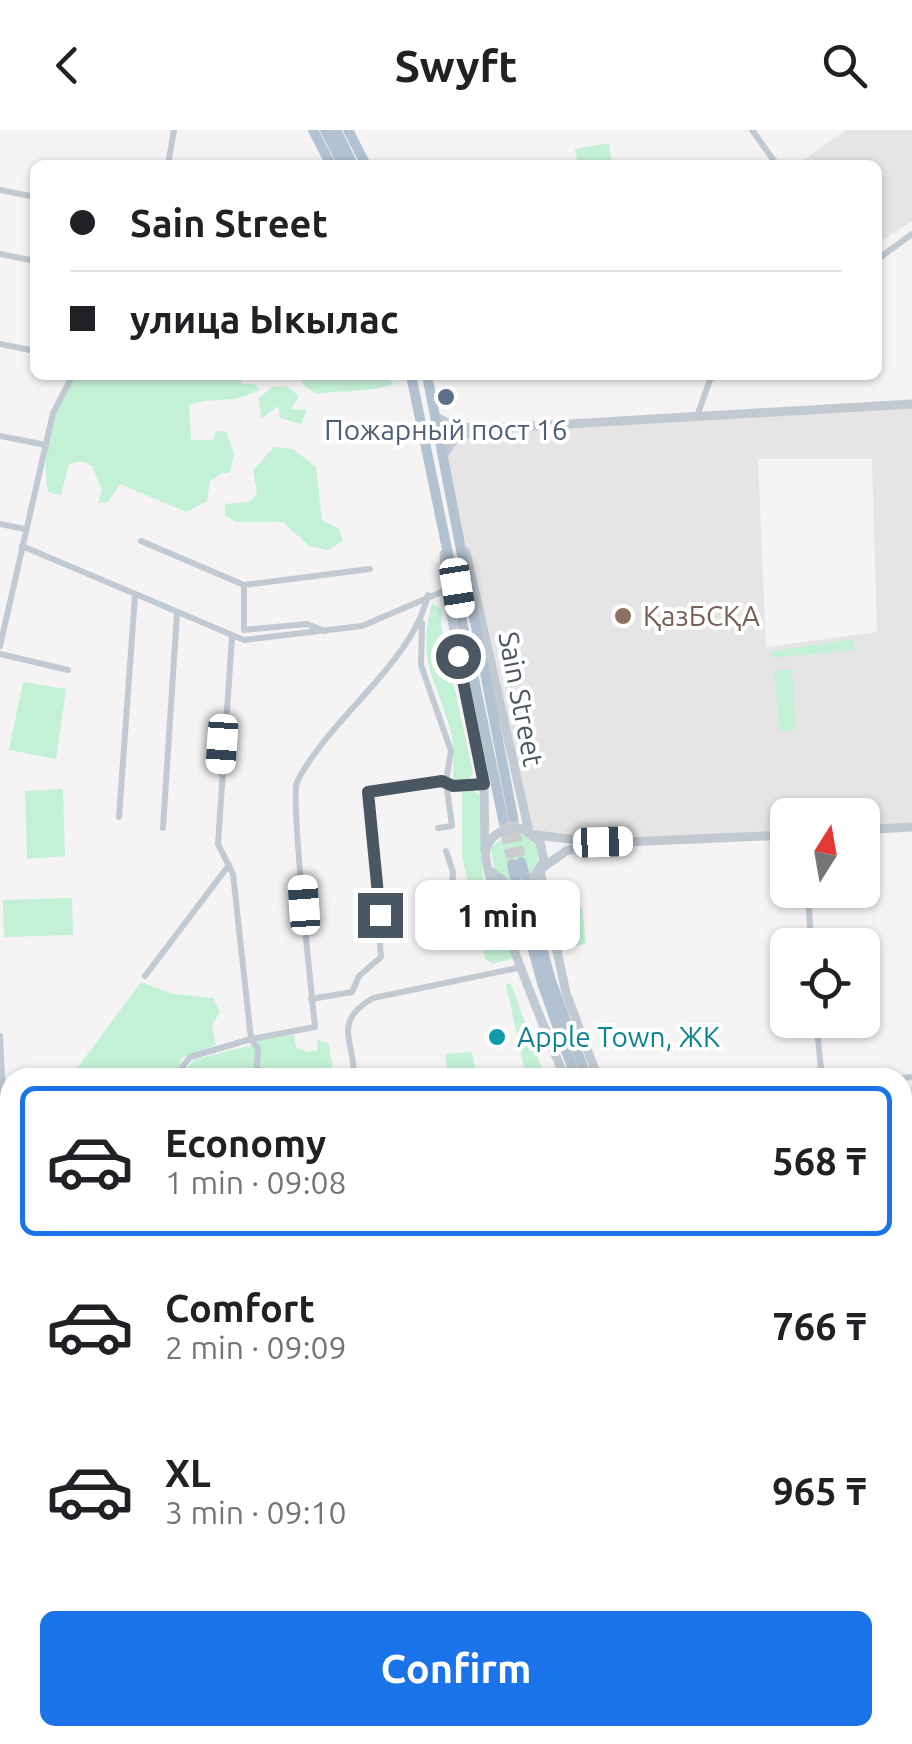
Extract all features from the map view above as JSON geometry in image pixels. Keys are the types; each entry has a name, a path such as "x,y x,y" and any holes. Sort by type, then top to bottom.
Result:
{"main road":[{"path":"313,130 328,160"},
{"path":"325,130 340,160"},
{"path":"336,130 351,160"},
{"path":"353,132 364,160"},
{"name":"Sain Street","path":"411,380 508,818 445,453 428,380"},
{"path":"517,863 520,877"},
{"path":"572,1068 529,915 583,1068"}],"street":[{"path":"169,160 174,130"},
{"path":"752,130 773,160"},
{"path":"0,190 30,196"},
{"path":"882,256 912,234"},
{"path":"0,254 30,261"},
{"path":"0,344 30,351"},
{"path":"0,646 53,414 70,380"},
{"path":"696,416 710,380"},
{"path":"438,418 452,426 482,429 912,404"},
{"path":"445,453 454,439 482,429"},
{"path":"0,436 46,445"},
{"name":"Sain Street","path":"456,516 532,833"},
{"path":"0,524 25,529"},
{"name":"Sain Street","path":"443,531 446,590 484,784 487,865 523,966"},
{"path":"141,540 244,584 370,569"},
{"path":"22,546 134,596 252,641 362,626 446,590"},
{"path":"244,584 244,630 307,624 326,632"},
{"path":"428,595 420,665 450,750 446,782 452,826 438,828"},
{"path":"119,817 134,596"},
{"path":"164,828 177,613"},
{"path":"183,1068 190,1057 251,1038 312,1029 295,787 350,707 422,622"},
{"path":"232,636 218,833 220,852 233,874 251,1038 258,1048 257,1068"},
{"path":"0,654 68,670"},
{"path":"312,999 352,992 359,976 381,957 368,792 446,782 453,786 484,784"},
{"path":"880,829 912,827"},
{"path":"603,842 566,850 531,881 517,886 500,882 487,865 488,845 498,833 516,828 603,842 770,836"},
{"path":"532,833 543,851 541,869 566,993 594,1068"},
{"path":"446,851 454,872 448,929"},
{"path":"144,976 228,865"},
{"path":"556,949 538,905 518,906 512,922 523,966 561,1068"},
{"path":"352,1068 346,1032 356,1008 373,998 523,966"},
{"path":"0,1036 2,1068"},
{"path":"818,1038 820,1068"}],"shaded area":[{"path":"846,130 912,130 912,221 882,241 882,160 803,160"},
{"name":"ҚазБСҚА","path":"912,404 912,827 880,829 880,798 770,798 770,836 603,843 534,835 456,516 441,433","holes":["758,459 872,459 877,632 766,647"]}],"green space":[{"path":"609,143 611,160 577,160 575,149"},
{"path":"75,380 241,380 242,384 254,384 260,389 240,397 189,405 191,440 213,440 216,431 226,432 234,453 230,473 210,481 207,501 186,512 120,484 108,502 98,503 102,490 92,466 82,461 69,464 61,495 48,492 46,462 51,429"},
{"path":"301,380 389,380 394,384 317,394"},
{"path":"286,386 299,396 291,409 307,410 301,424 280,418 278,406 261,419 259,398 272,387"},
{"path":"274,447 293,449 316,467 322,520 339,529 343,541 328,550 309,546 283,522 236,522 225,515 225,504 250,502 257,494 253,470"},
{"path":"432,603 441,610 441,626 473,773 469,779 453,781 452,739 427,657"},
{"path":"854,639 855,650 772,658 772,651"},
{"path":"792,669 796,730 780,731 774,671"},
{"path":"23,682 66,689 56,759 9,750"},
{"path":"63,789 65,856 27,859 25,791"},
{"path":"473,790 479,795 483,880 515,958 493,964 485,959 462,856 462,792"},
{"path":"508,833 524,835 537,846 538,863 529,877 513,882 494,870 491,848"},
{"path":"72,898 73,935 4,937 3,900"},
{"path":"559,906 582,907 586,943 577,946 565,942"},
{"path":"141,982 173,994 213,998 220,1011 212,1026 216,1045 181,1058 180,1068 77,1068"},
{"path":"506,984 511,984 542,1068 524,1068"},
{"path":"294,1035 296,1047 307,1052 318,1050 317,1039 329,1044 333,1068 187,1068 195,1059 253,1045 259,1038"},
{"path":"472,1052 475,1068 447,1068 445,1054"}],"tunnel":[{"path":"513,817 521,862"},
{"path":"503,819 512,864"}],"place":[{"name":"Пожарный пост 16","path":"446,397"},
{"name":"ҚазБСҚА","path":"623,616"},
{"name":"Apple Town, ЖК","path":"497,1037"}],"route":[{"path":"380,915 368,792 442,781 453,786 484,784 458,656"}]}
